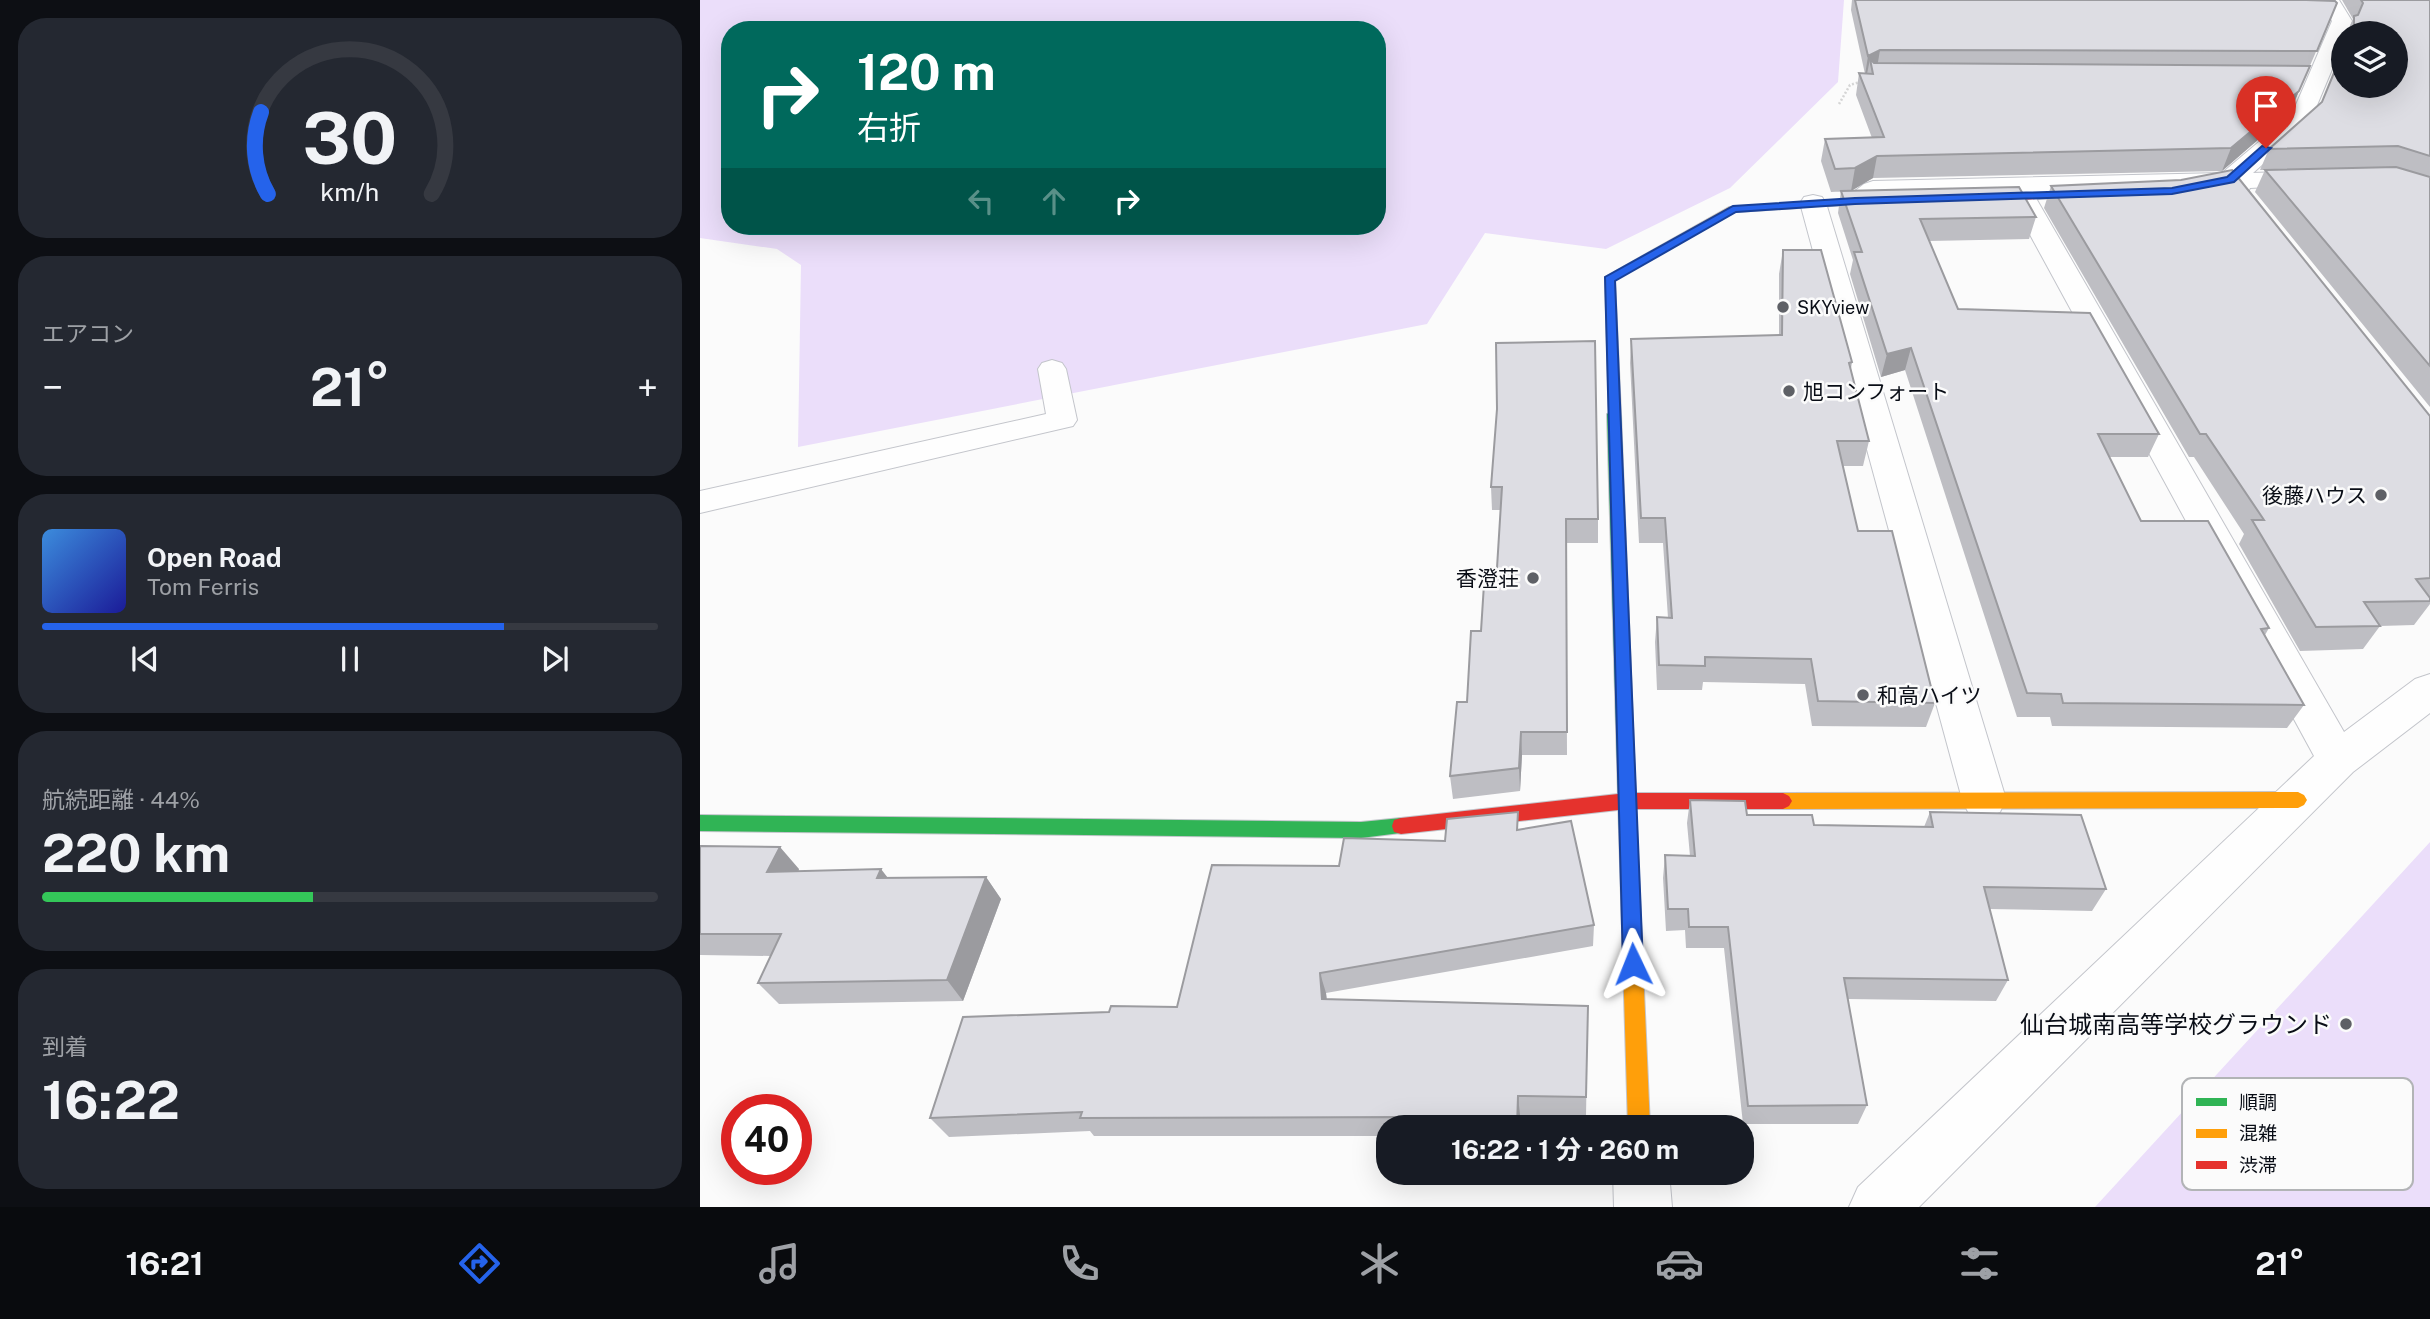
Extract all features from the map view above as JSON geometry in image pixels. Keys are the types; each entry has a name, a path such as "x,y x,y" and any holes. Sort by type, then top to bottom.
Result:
{"street":[{"path":"1639,1115 1609,279 1733,209 1855,201 2023,198 2172,191 2230,180 2302,117 2342,20 2324,7"},
{"path":"1855,201 1873,189 2334,178"},
{"path":"2230,180 2255,211"},
{"path":"2023,198 2338,760"},
{"path":"1813,203 1984,799"},
{"path":"1878,1207 2338,760 2430,690"},
{"path":"700,823 1361,830 1626,801 2298,800"},
{"path":"1642,1185 1643,1207"}],"lane":[{"path":"2291,78 2318,78"},
{"path":"700,502 1062,420 1052,369"}],"path":[{"path":"1839,103 1850,85 1863,81"}],"shaded area":[{"path":"700,0 1844,0 1838,82 1730,188 1606,249 1485,233 1427,324 798,447 801,265 777,249 700,238"},
{"path":"2430,842 2430,1207 2095,1207 2182,1112 2182,1190 2413,1190 2413,1078 2213,1078"}],"building":[{"path":"1855,0 2306,0 2337,3 2317,51 1880,50 1868,56"},
{"path":"2361,0 2430,0 2430,156 2398,146 2269,149 2322,102 2331,80 2331,98 2408,98 2408,21 2354,21 2354,16 2358,15 2363,3"},
{"path":"1870,59 1874,63 2310,66 2299,91 2231,148 1877,156 1855,168 1835,169 1825,139 1884,137 1859,73 1873,74"},
{"path":"2396,167 2430,177 2430,366 2265,170"},
{"path":"2232,170 2430,416 2430,578 2416,579 2430,601 2364,602 2380,626 2316,627 2252,520 2264,520 2206,434 2200,434 2051,186 2181,180"},
{"path":"2019,187 2036,217 1920,219 1958,309 2090,313 2159,434 2098,434 2141,521 2208,521 2269,628 2261,629 2304,705 2063,703 2061,694 2027,693 1911,348 1887,354 1854,252 1862,252 1841,191"},
{"path":"1783,250 1821,250 1852,362 1849,363 1869,441 1837,441 1858,531 1892,531 1935,703 1818,701 1811,659 1705,657 1705,666 1659,665 1657,617 1672,618 1665,518 1641,518 1631,339 1782,335"},
{"path":"1595,341 1598,519 1566,519 1567,732 1521,732 1519,768 1450,776 1457,702 1467,702 1471,631 1481,631 1484,584 1496,584 1502,487 1491,487 1497,409 1496,343"},
{"path":"1690,800 1745,801 1747,815 1812,815 1814,825 1933,827 1930,812 2081,815 2106,889 1984,887 2008,980 1844,978 1867,1105 1748,1106 1728,927 1689,927 1688,909 1668,909 1665,855 1695,856"},
{"path":"1518,812 1517,830 1571,821 1594,925 1320,973 1322,999 1588,1006 1586,1097 1518,1096 1517,1115 1080,1118 1082,1112 930,1118 963,1017 1109,1012 1111,1006 1177,1007 1212,865 1339,866 1344,838 1445,841 1447,819"},
{"path":"700,846 780,847 767,872 881,869 877,878 986,877 947,980 758,983 781,934 700,934"}],"traffic: fast":[{"path":"1614,414 1628,830"},
{"path":"700,823 1361,830 1401,826"}],"traffic: slow":[{"path":"1614,414 1609,279 1733,209 1893,200"},
{"path":"1783,801 2298,800"},
{"path":"1628,830 1639,1115"}],"traffic: jam":[{"path":"1974,199 2100,194"},
{"path":"1401,826 1627,801 1783,801"}],"place":[{"name":"SKYview","path":"1783,307"},
{"name":"旭コンフォート","path":"1789,391"},
{"name":"後藤ハウス","path":"2381,495"},
{"name":"香澄荘","path":"1533,578"},
{"name":"和高ハイツ","path":"1863,695"},
{"name":"仙台城南高等学校グラウンド","path":"2346,1024"}],"route":[{"path":"1633,964 1609,279 1733,209 1855,201 2023,198 2172,191 2230,180 2266,148"}]}
